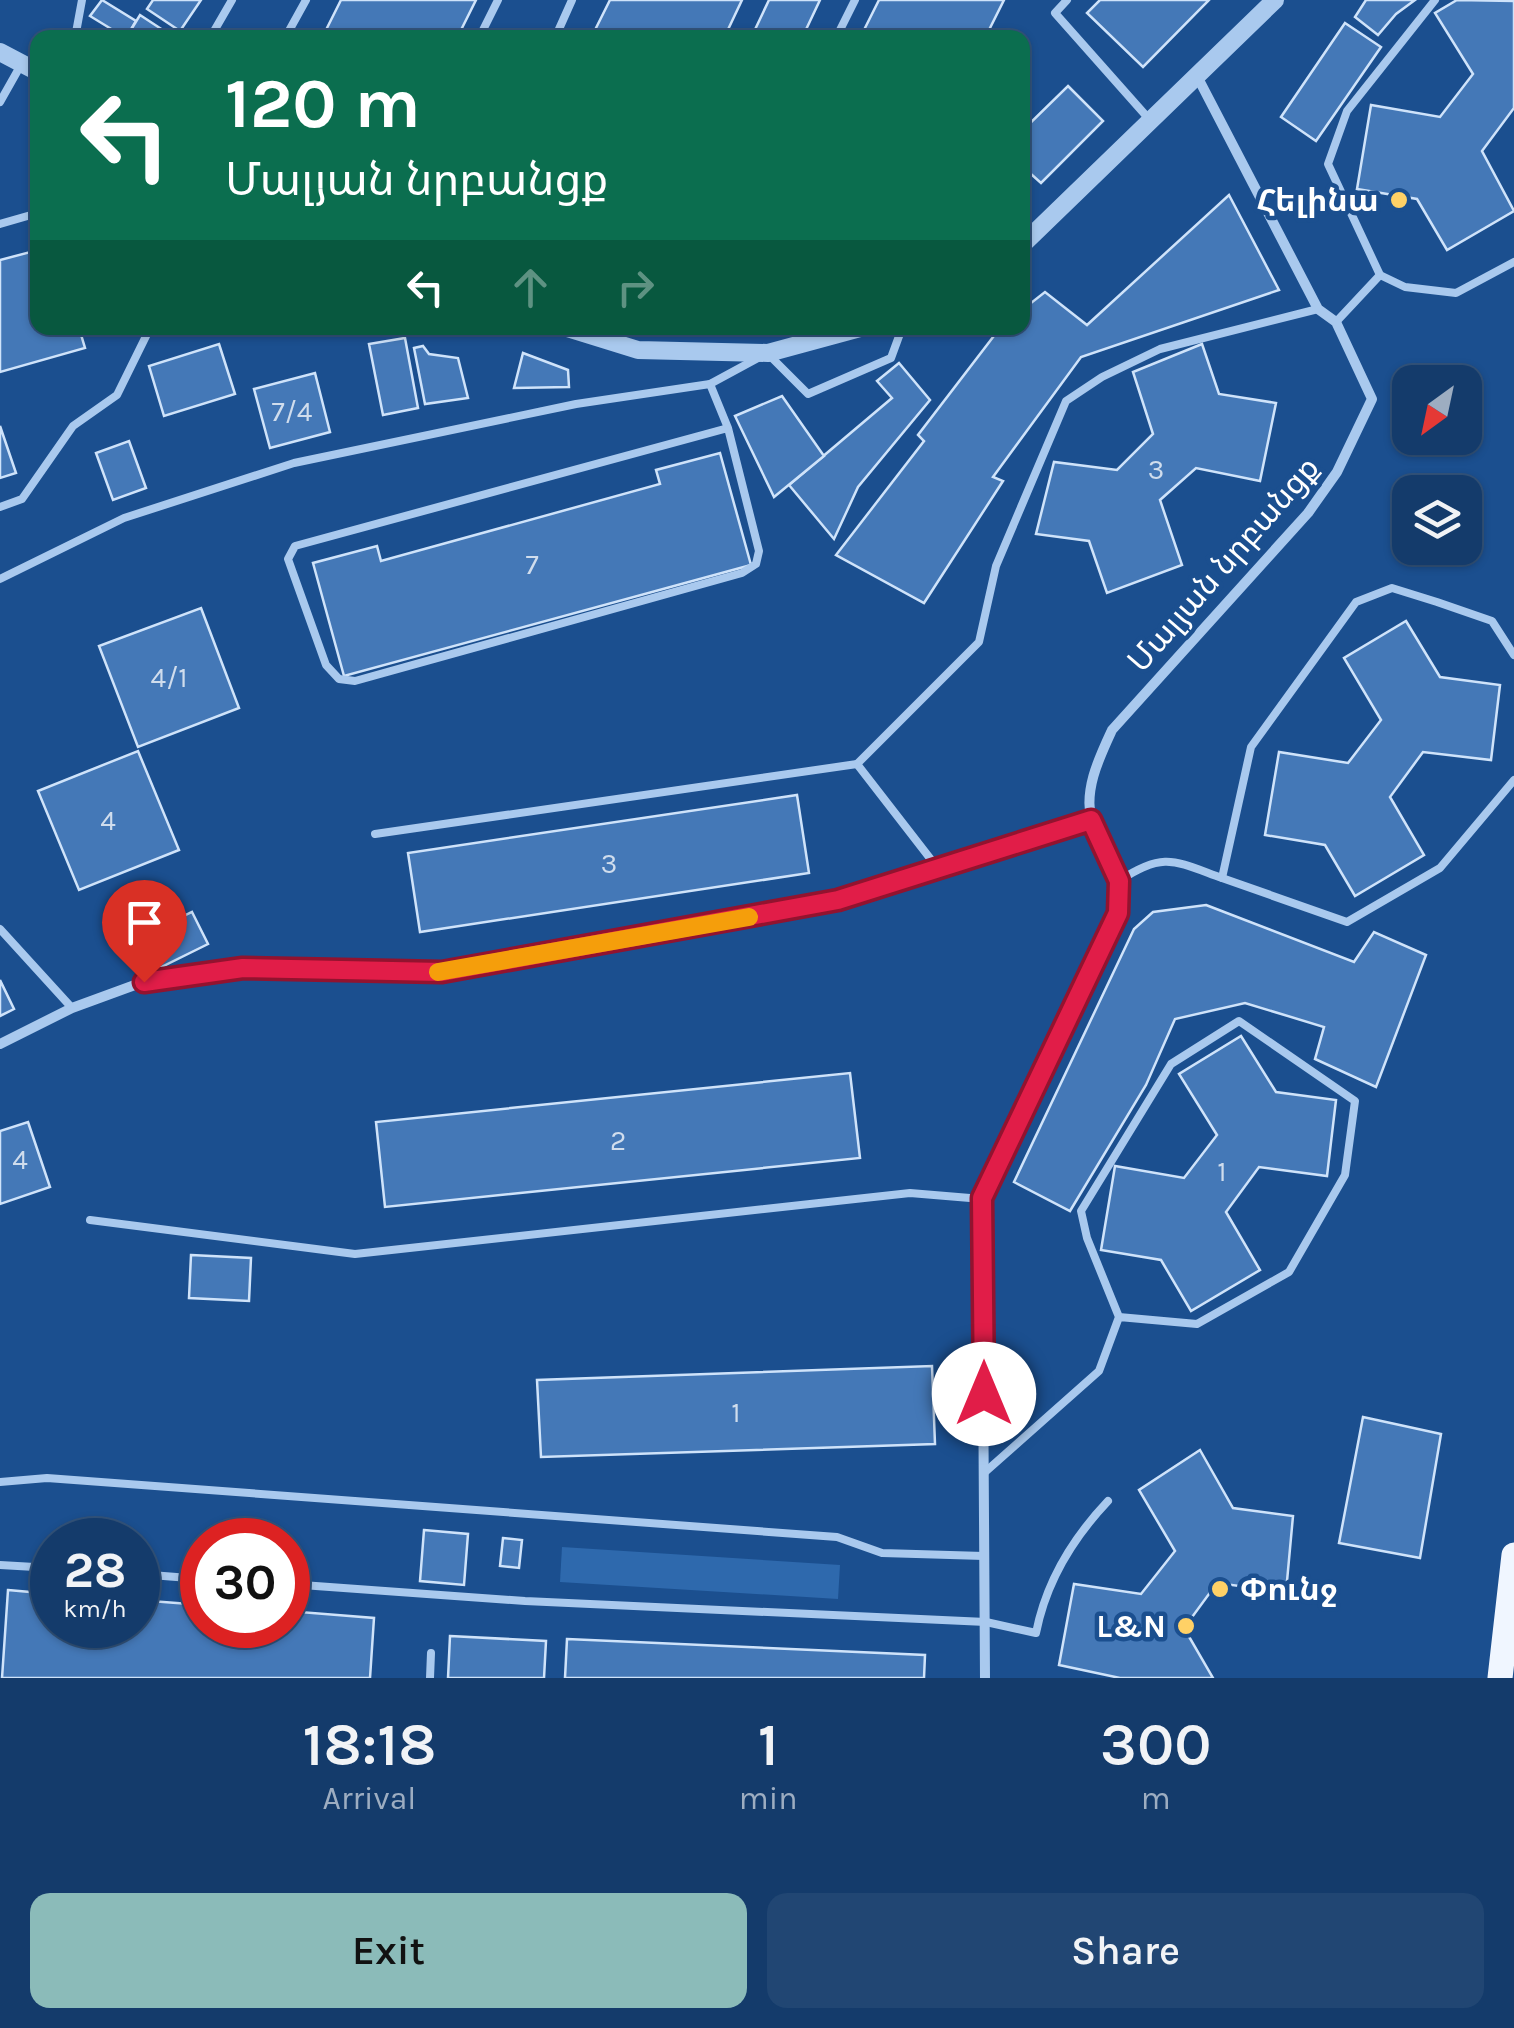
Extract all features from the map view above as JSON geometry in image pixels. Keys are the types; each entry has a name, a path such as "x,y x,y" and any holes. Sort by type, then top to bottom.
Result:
{"main road":[{"path":"1500,1678 1514,1555"}],"street":[{"path":"1030,236 1275,0"},
{"path":"0,52 30,68"},
{"name":"Մալյան նրբանցք","path":"1119,881 1091,820 1096,764 1112,730 1308,513 1337,472 1372,399 1336,322 1318,308 1198,78"},
{"path":"589,335 638,350 768,353 825,335"},
{"path":"0,1044 72,1008 144,982 243,968 442,972 838,900 1091,820"},
{"path":"985,1678 982,1198 1099,958 1118,913 1119,881"}],"lane":[{"path":"77,30 82,0"},
{"path":"215,30 232,0"},
{"path":"289,30 306,0"},
{"path":"483,30 498,0"},
{"path":"559,30 572,0"},
{"path":"840,30 855,0"},
{"path":"1067,0 1055,13 1152,122"},
{"path":"1435,0 1347,111 1328,164 1380,275 1404,287 1456,293 1514,262"},
{"path":"0,102 30,68"},
{"path":"0,224 30,215"},
{"path":"1336,322 1380,275"},
{"path":"375,834 857,764 979,642 996,566 1066,401 1102,377 1160,349 1318,308"},
{"path":"0,507 22,499 73,426 117,395 147,335"},
{"path":"0,579 124,518 294,463 576,404 710,384 768,353 808,394 892,358 900,335"},
{"path":"710,384 728,428 759,551 756,564 742,573 354,681 339,679 326,665 288,558 295,546 728,428"},
{"path":"1222,878 1251,747 1356,602 1392,588 1438,602 1492,621 1514,655"},
{"path":"857,764 936,866"},
{"path":"1119,881 1146,862 1168,858 1347,922 1440,868 1514,780"},
{"path":"0,929 72,1008"},
{"path":"984,1473 1099,1371 1120,1317 1081,1210 1171,1064 1239,1021 1355,1100 1345,1175 1289,1272 1197,1324 1120,1317"},
{"path":"90,1220 354,1254 910,1193 982,1198"},
{"path":"0,1482 46,1478 354,1500 836,1537 882,1552 984,1556"},
{"path":"310,1586 525,1601 986,1622 1036,1632 1043,1598 1053,1579 1108,1501"},
{"path":"0,1565 30,1567"},
{"path":"430,1678 431,1653"}],"shaded area":[{"path":"562,1547 840,1565 838,1599 560,1582"}],"building":[{"path":"102,0 136,21 131,30 113,30 90,16"},
{"path":"153,0 201,0 181,30 147,9"},
{"path":"341,0 476,0 461,30 326,30"},
{"path":"610,0 742,0 728,30 595,30"},
{"path":"769,0 820,0 806,30 755,30"},
{"path":"879,0 1004,0 989,30 864,30"},
{"path":"1100,0 1209,0 1143,67 1087,13"},
{"path":"1366,0 1415,0 1378,35 1355,17"},
{"path":"1457,0 1514,1 1514,108 1482,151 1514,211 1447,250 1417,199 1357,189 1371,105 1440,117 1473,74 1435,13"},
{"path":"140,15 163,30 131,30"},
{"path":"1345,23 1381,47 1316,141 1281,117"},
{"path":"1068,86 1103,121 1041,183 1030,173 1030,123"},
{"path":"1229,195 1279,290 1081,357 993,477 1003,481 924,603 836,555 924,441 918,435 995,335 1030,335 1030,304 1045,292 1087,325"},
{"path":"30,252 30,335 81,335 85,348 0,372 0,260"},
{"path":"405,338 418,408 383,415 369,344"},
{"path":"219,344 235,394 164,416 149,366"},
{"path":"1202,344 1219,394 1276,403 1260,481 1196,468 1160,500 1182,565 1107,593 1089,541 1036,534 1054,462 1117,470 1153,434 1133,372"},
{"path":"423,346 429,354 458,358 468,398 425,404 414,348"},
{"path":"523,353 568,370 569,387 514,388"},
{"path":"899,363 930,400 858,487 834,539 789,485 892,398 877,381"},
{"path":"315,373 330,432 270,448 254,389"},
{"path":"782,396 824,456 774,497 735,416"},
{"path":"0,426 16,473 0,478"},
{"path":"129,441 146,488 113,500 96,453"},
{"path":"720,453 751,565 344,676 313,563 377,546 381,561 660,484 656,470"},
{"path":"201,608 239,708 138,747 99,646"},
{"path":"1406,621 1440,677 1500,685 1491,760 1423,752 1390,797 1424,855 1355,896 1325,845 1265,835 1279,752 1348,763 1381,720 1344,658"},
{"path":"138,751 179,850 79,890 38,791"},
{"path":"797,795 809,873 420,932 408,853"},
{"path":"1206,905 1354,962 1374,932 1426,955 1376,1087 1315,1059 1324,1027 1245,1003 1175,1019 1146,1085 1070,1211 1014,1182 1134,929 1153,912"},
{"path":"192,912 208,944 143,976 126,944"},
{"path":"0,980 14,1009 0,1016"},
{"path":"1241,1036 1276,1092 1336,1100 1327,1176 1259,1167 1226,1212 1260,1270 1191,1311 1161,1260 1101,1250 1115,1166 1184,1178 1217,1135 1179,1074"},
{"path":"850,1073 860,1158 385,1207 376,1122"},
{"path":"28,1122 50,1187 0,1204 0,1131"},
{"path":"191,1255 251,1258 249,1301 189,1298"},
{"path":"932,1366 935,1444 541,1457 537,1380"},
{"path":"1363,1417 1441,1434 1420,1558 1339,1543"},
{"path":"1200,1450 1233,1508 1293,1516 1286,1592 1217,1583 1184,1628 1213,1678 1120,1678 1059,1665 1074,1584 1141,1594 1175,1551 1139,1490"},
{"path":"424,1530 468,1534 464,1585 420,1581"},
{"path":"503,1538 522,1540 519,1568 500,1566"},
{"path":"8,1590 30,1592 30,1648 160,1648 160,1602 180,1603 180,1648 310,1648 310,1613 374,1618 370,1678 2,1678"},
{"path":"450,1636 546,1641 544,1678 448,1678"},
{"path":"567,1639 925,1655 924,1678 565,1678"}],"slow traffic":[{"path":"438,972 749,917"}],"place":[{"name":"Հելինա","path":"1399,200"},
{"name":"Փունջ","path":"1220,1589"},
{"name":"L&N","path":"1186,1626"}],"route":[{"path":"144,982 243,968 442,972 838,900 1091,820 1119,881 1118,913 982,1198 984,1394"}]}
